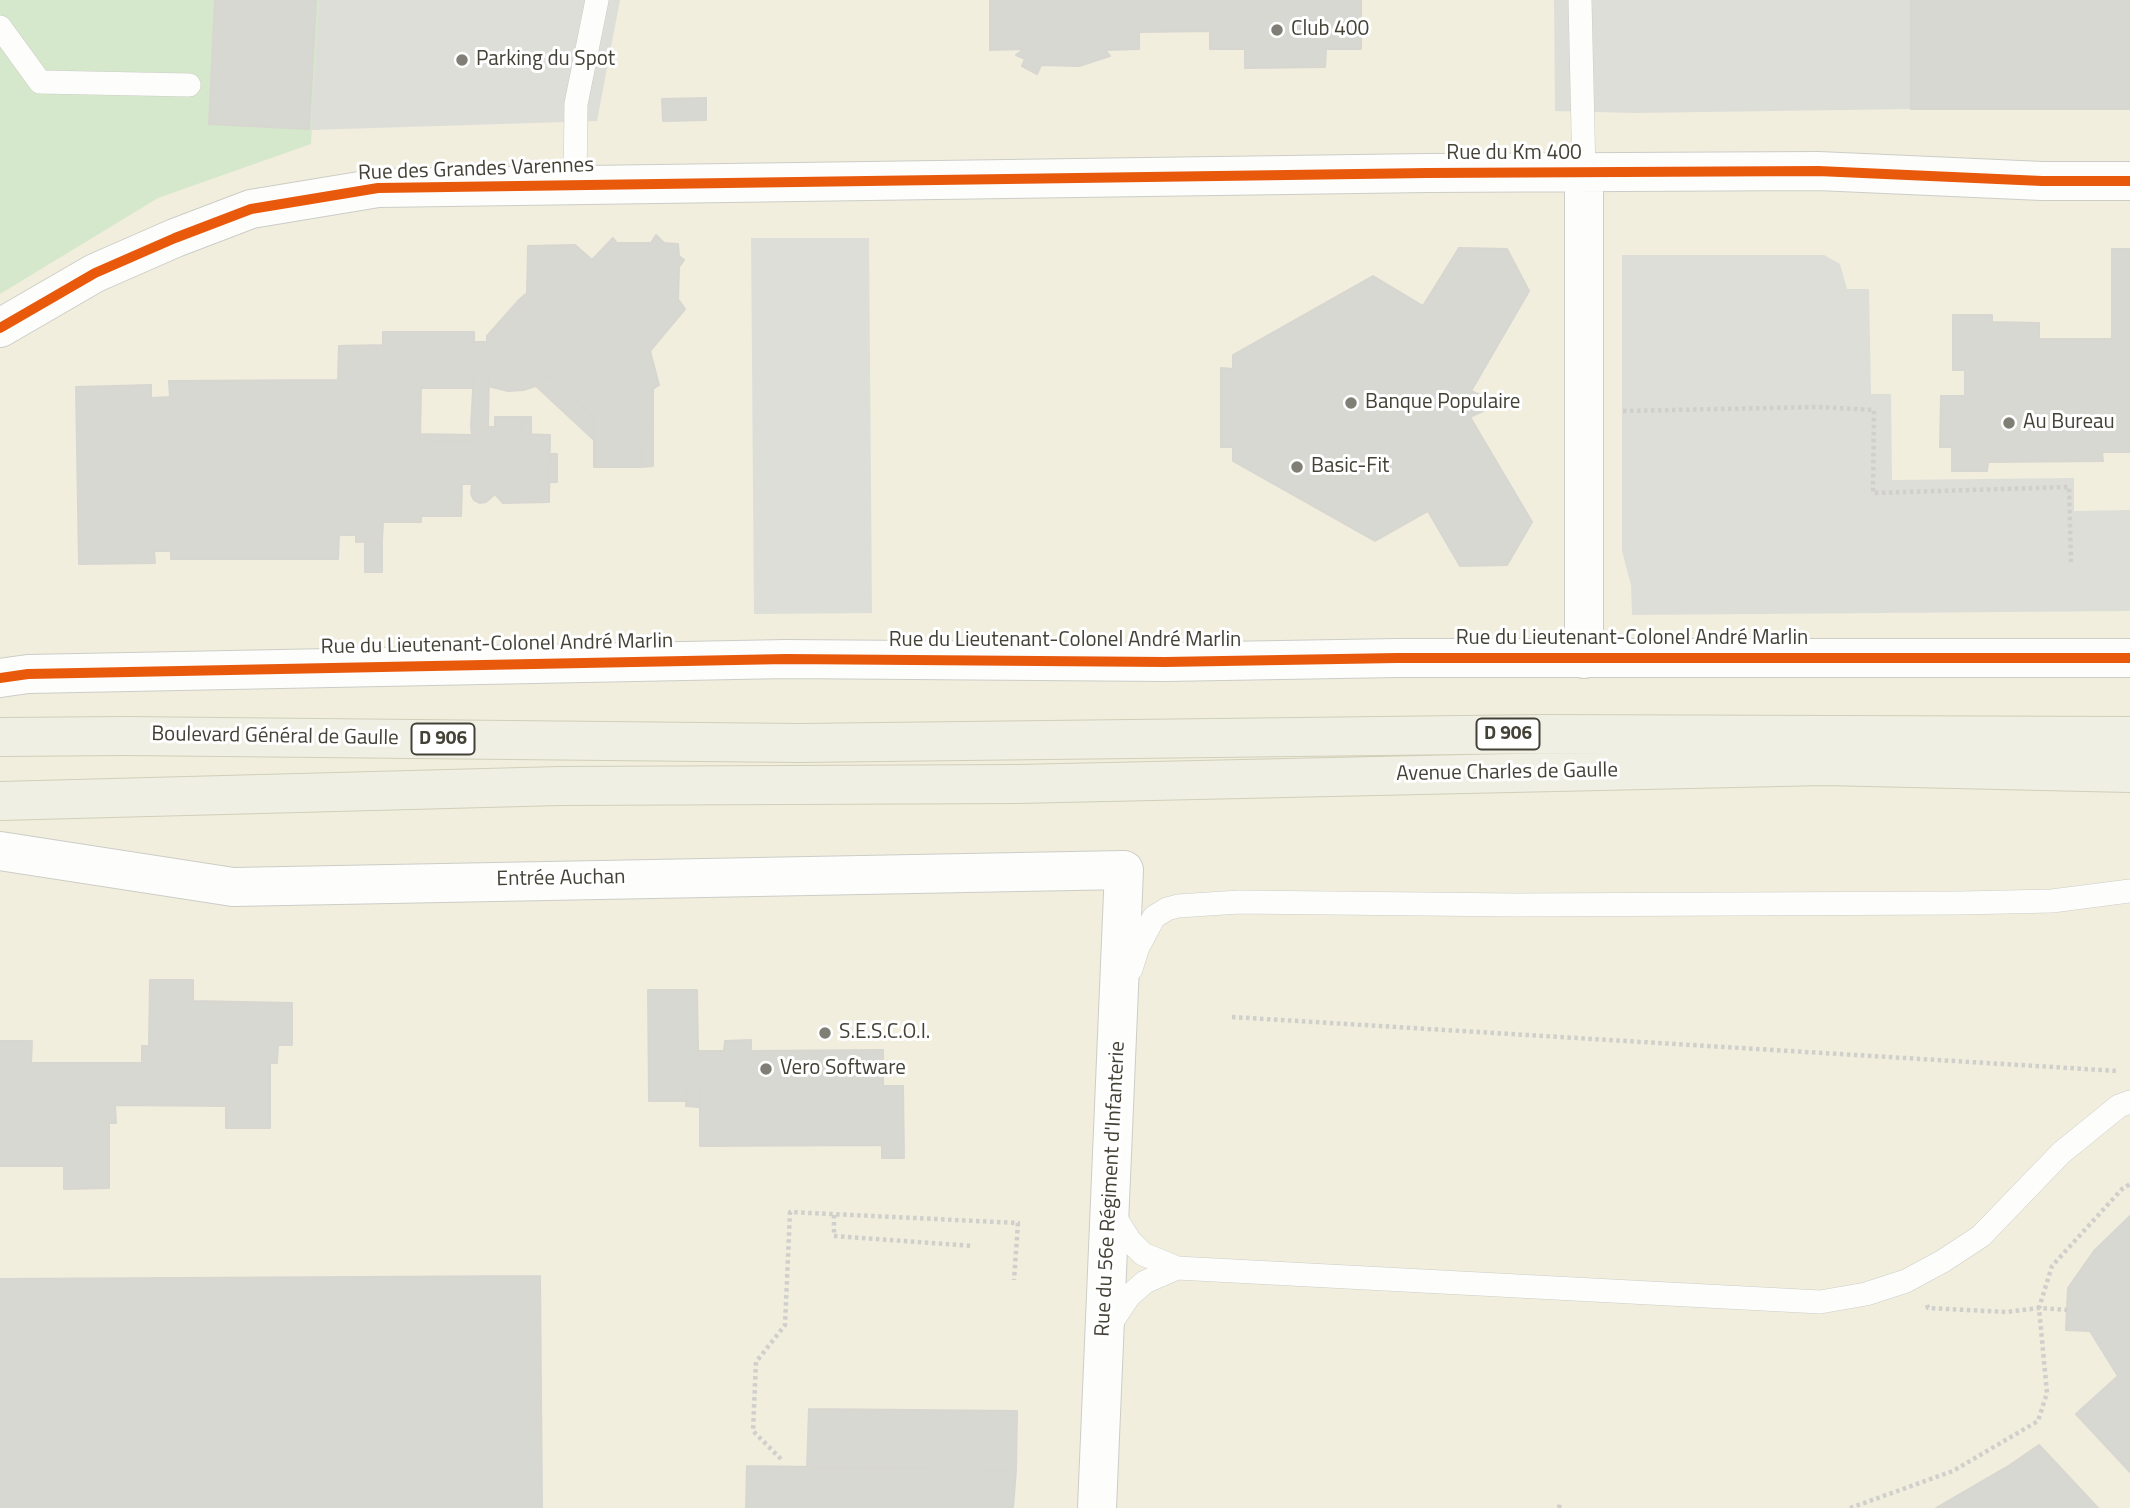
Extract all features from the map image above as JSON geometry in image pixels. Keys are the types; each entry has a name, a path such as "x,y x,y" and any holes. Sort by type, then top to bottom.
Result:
{"main road":[{"name":"Avenue Charles de Gaulle","path":"886,742 1545,734 2130,736"},
{"name":"Boulevard Général de Gaulle","path":"0,737 886,742"},
{"name":"Avenue Charles de Gaulle","path":"0,801 560,786 1018,784 1825,766 2130,773"}],"street":[{"name":"Rue du Km 400","path":"898,181 1427,173 1818,171 2042,181 2130,181"},
{"path":"1584,173 1584,659"},
{"name":"Rue des Grandes Varennes","path":"0,328 95,273 251,209 378,188 898,181"},
{"name":"Rue du Lieutenant-Colonel André Marlin","path":"0,678 42,673 786,659 1151,662 1397,658 2130,658"},
{"name":"Entrée Auchan","path":"0,851 233,887 1124,870"},
{"name":"Rue du 56e Régiment d'Infanterie","path":"1097,1508 1124,870"}],"lane":[{"path":"575,186 576,104 597,0"},
{"path":"1580,0 1584,173"},
{"path":"0,27 40,82 190,85"},
{"path":"1119,1009 1147,927 1154,917 1178,906 1239,902 1503,905 1961,904 2052,901 2130,891"},
{"path":"1111,1211 1130,1241 1143,1254 1177,1268 1820,1302 1866,1294 1906,1281 1981,1236 2061,1153 2119,1106 2130,1102"},
{"path":"1104,1335 1129,1296 1145,1282 1177,1268"}],"path":[{"path":"1584,411 1818,407 1874,410 1873,493 2069,487 2071,562"},
{"path":"1231,1017 2118,1070 2124,1080"},
{"path":"1850,1508 1953,1471 2038,1420 2048,1393 2039,1308 2052,1266 2122,1189 2130,1184"},
{"path":"781,1460 753,1431 756,1362 785,1325 790,1212 1018,1223 1014,1280"},
{"path":"834,1215 834,1236 973,1246"},
{"path":"1923,1298 1928,1308 2006,1312 2039,1308 2067,1310"}],"shaded area":[{"path":"0,0 2130,0 2130,1508 0,1508"},
{"name":"Parking du Spot","path":"319,0 620,0 597,121 311,130"},
{"path":"1554,0 1911,0 1911,109 1635,113 1555,111"},
{"path":"751,238 869,238 872,613 754,614"},
{"path":"1622,255 1824,255 1840,264 1847,289 1869,289 1871,394 1891,394 1892,480 2074,478 2074,511 2130,510 2130,611 1632,615 1631,585 1622,551"}],"green space":[{"path":"0,0 319,0 311,144 158,198 0,294"}],"building":[{"path":"215,0 316,0 309,129 209,124"},
{"path":"990,0 1361,0 1361,49 1326,49 1325,67 1245,68 1245,49 1210,49 1210,31 1139,32 1139,49 1105,50 1110,56 1079,66 1041,65 1037,74 1022,66 1025,59 1016,55 1024,49 990,50"},
{"path":"1911,0 2130,0 2130,109 1911,109"},
{"path":"706,98 706,120 663,121 662,99"},
{"path":"656,235 664,243 678,244 679,256 684,260 679,267 678,299 685,309 650,351 659,385 653,389 653,426 643,427 642,467 594,467 594,418 548,375 536,386 508,391 488,386 489,373 474,373 473,388 421,388 420,441 471,442 472,435 487,435 488,427 495,427 495,417 522,417 522,434 550,435 549,502 503,503 495,494 486,502 480,503 474,500 471,494 472,484 462,484 461,516 421,516 421,522 383,522 382,541 356,542 356,535 339,535 338,559 171,559 171,551 154,551 155,563 79,564 76,387 151,385 151,398 170,397 169,381 338,380 339,346 383,345 383,332 474,332 474,342 487,342 487,336 500,336 528,306 519,300 527,293 528,246 575,245 592,260 613,238 617,243 651,243"},
{"name":"Banque Populaire","path":"1459,248 1507,249 1529,291 1471,391 1480,395 1483,411 1470,417 1532,522 1507,565 1460,566 1428,511 1375,541 1233,461 1233,447 1221,447 1221,368 1233,369 1233,355 1373,276 1423,306"},
{"path":"2112,249 2130,249 2130,452 2102,452 2103,461 1988,462 1987,471 1952,471 1952,447 1940,447 1941,396 1965,396 1965,370 1953,370 1953,315 1992,315 1992,322 2039,323 2039,339 2112,339"},
{"path":"519,300 528,306 500,336 487,336"},
{"path":"474,373 489,373 488,427 471,426"},
{"path":"548,375 594,418 593,439 536,386"},
{"path":"522,417 531,417 531,435 522,434"},
{"path":"471,426 488,427 487,435 472,435"},
{"path":"653,426 653,466 642,467 643,427"},
{"path":"420,434 472,435 471,442 420,441"},
{"path":"549,454 557,454 557,482 549,482"},
{"path":"382,541 382,572 365,572 365,542"},
{"path":"150,980 193,980 193,1001 292,1003 292,1045 278,1045 277,1063 270,1063 270,1128 226,1128 226,1106 115,1105 116,1123 109,1123 109,1188 64,1189 64,1166 0,1166 0,1041 32,1041 31,1063 142,1063 142,1046 149,1046"},
{"name":"Vero Software","path":"648,990 697,990 698,1051 724,1051 725,1041 751,1040 751,1051 883,1050 883,1086 903,1086 904,1158 882,1158 882,1145 700,1146 700,1091 687,1091 687,1101 649,1101"},
{"path":"687,1091 700,1091 699,1107 686,1106"},
{"path":"2130,1216 2130,1472 2076,1414 2118,1376 2090,1331 2066,1330 2068,1288 2094,1251"},
{"path":"540,1276 542,1508 0,1508 0,1279"},
{"path":"809,1409 1017,1411 1016,1470 807,1468"},
{"path":"2039,1445 2098,1508 1936,1508 2010,1465"},
{"path":"747,1466 1016,1470 1013,1508 746,1508"}],"cycle path":[{"path":"0,328 95,273 251,209 378,188 1427,173 1818,171 2042,181 2130,181"},
{"path":"0,678 28,674 786,659 1165,662 1397,658 2130,658"}],"place":[{"name":"Club 400","path":"1277,30"},
{"name":"Parking du Spot","path":"462,60"},
{"name":"Banque Populaire","path":"1351,403"},
{"name":"Au Bureau","path":"2009,423"},
{"name":"Basic-Fit","path":"1297,467"},
{"name":"S.E.S.C.O.I.","path":"825,1033"},
{"name":"Vero Software","path":"766,1069"}]}
